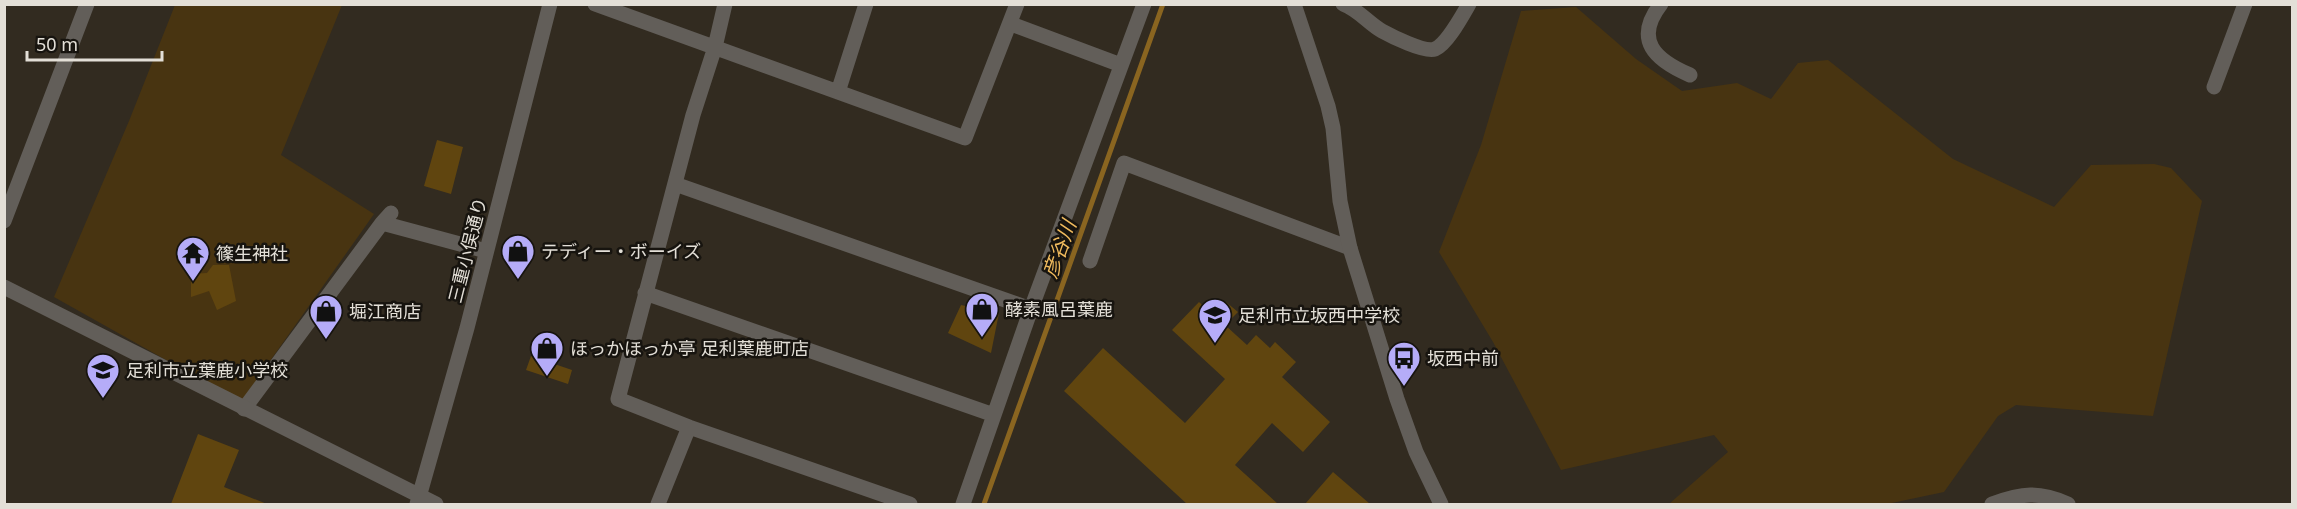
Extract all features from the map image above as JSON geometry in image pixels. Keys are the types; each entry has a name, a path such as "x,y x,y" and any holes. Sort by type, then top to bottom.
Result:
{"street":[{"path":"4,221 87,4"},
{"name":"三重小俣通り","path":"418,501 550,4"},
{"path":"596,4 966,138 1017,4"},
{"path":"725,4 715,47 693,115 618,399 689,428 910,504"},
{"path":"838,92 866,4"},
{"path":"963,504 1031,309 1143,4"},
{"path":"1294,4 1328,106 1333,128 1340,201 1350,248 1396,399 1416,452 1441,504"},
{"path":"1343,4 1352,8 1382,31 1424,50 1435,49 1445,40 1469,4"},
{"path":"1661,4 1650,18 1647,36 1653,51 1673,68 1690,75"},
{"path":"2214,87 2245,4"},
{"path":"1011,24 1121,65"},
{"path":"1090,261 1125,163 1350,248"},
{"path":"675,184 1031,309"},
{"path":"244,409 386,218 486,251"},
{"path":"4,287 244,409 418,501 436,504"},
{"path":"645,293 994,415"},
{"path":"658,504 689,428"},
{"path":"1992,504 2014,496 2049,496 2068,504"}],"shaded area":[{"path":"175,5 342,5 281,155 374,214 241,402 54,297 129,121"},
{"path":"1576,7 1636,59 1682,91 1737,83 1771,99 1798,63 1828,60 1953,159 2054,207 2091,165 2154,164 2171,168 2202,201 2153,416 2016,405 1998,416 1944,492 1887,504 1669,504 1728,452 1714,435 1561,470 1493,342 1439,252 1481,145 1521,11"}],"building":[{"path":"437,140 463,147 451,194 424,186"},
{"path":"213,265 229,265 236,301 217,310 209,291 191,297 191,274 207,273"},
{"path":"1199,302 1214,316 1226,302 1238,312 1225,325 1247,345 1256,335 1270,348 1275,342 1296,362 1282,377 1330,422 1303,452 1272,423 1235,465 1278,504 1187,504 1064,391 1103,348 1185,423 1225,379 1172,330"},
{"path":"961,305 999,313 991,353 948,333"},
{"path":"531,356 572,370 568,384 526,370"},
{"path":"198,434 239,450 224,487 267,504 171,504"},
{"path":"1333,472 1370,504 1305,504"}],"waterway":[{"name":"彦谷川","path":"984,504 1163,4"}],"place":[{"name":"テディー・ボーイズ","path":"518,280"},
{"name":"篠生神社","path":"193,282"},
{"name":"酵素風呂葉鹿","path":"982,338"},
{"name":"堀江商店","path":"326,340"},
{"name":"足利市立坂西中学校","path":"1215,344"},
{"name":"ほっかほっか亭 足利葉鹿町店","path":"547,377"},
{"name":"坂西中前","path":"1404,387"},
{"name":"足利市立葉鹿小学校","path":"103,399"}]}
